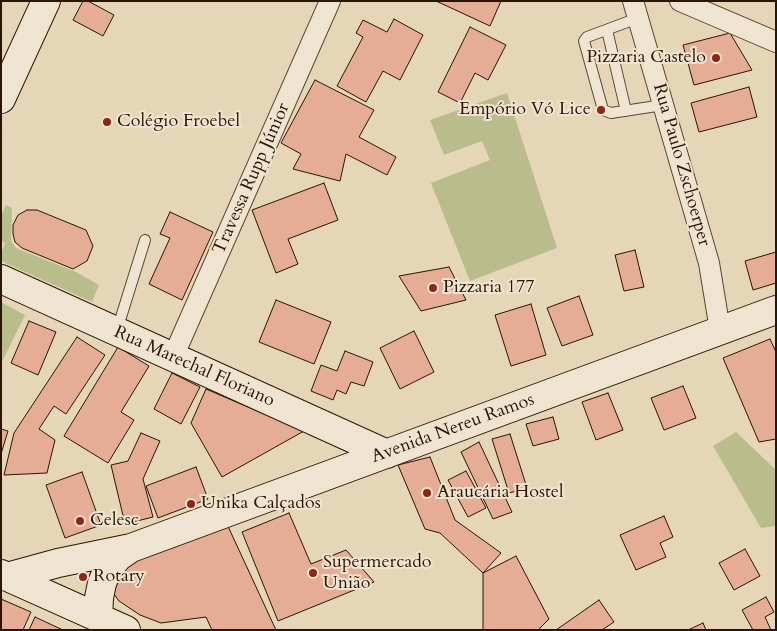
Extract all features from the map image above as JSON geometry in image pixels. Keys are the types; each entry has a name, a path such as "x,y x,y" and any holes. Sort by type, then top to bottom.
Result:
{"street":[{"path":"1,99 46,1"},
{"name":"Travessa Rupp Júnior","path":"173,357 330,1"},
{"path":"680,1 776,42"},
{"name":"Rua Paulo Zschoerper","path":"636,10 709,263 720,330"},
{"name":"Rua Marechal Floriano","path":"1,279 387,454"},
{"name":"Avenida Nereu Ramos","path":"4,576 58,562 130,548 776,310"},
{"name":"Avenida Nereu Ramos","path":"98,618 102,583 108,569 118,557 130,548"},
{"path":"4,576 126,630"}],"lane":[{"path":"636,10 606,30 587,37 584,44 603,110 611,113 663,105"},
{"path":"606,30 626,110"},
{"path":"116,331 145,240"}],"green space":[{"path":"507,93 557,248 470,281 431,183 490,160 482,141 444,155 430,120"},
{"path":"6,205 12,208 11,241 16,248 76,272 99,285 92,302 1,261 1,254 5,243 1,240 1,216"},
{"path":"1,302 25,315 1,364"},
{"path":"736,432 776,470 776,526 761,528 713,446"}],"building":[{"path":"83,1 88,1 114,15 103,36 73,20"},
{"path":"436,1 501,1 490,26"},
{"path":"394,19 423,35 400,80 383,71 366,102 337,86 363,37 356,33 363,20 387,32"},
{"path":"470,27 506,45 488,80 475,73 460,103 438,92"},
{"name":"Pizzaria Castelo","path":"730,33 752,70 694,85 683,45"},
{"path":"315,80 374,110 359,137 396,157 387,175 346,154 340,181 293,169 301,154 281,143"},
{"path":"749,87 757,117 699,132 691,103"},
{"path":"324,183 338,220 288,239 298,264 276,273 252,210"},
{"path":"27,210 37,210 86,230 93,246 87,261 73,269 22,248 15,242 13,225 18,215"},
{"path":"170,212 213,232 182,300 149,284 170,238 160,234"},
{"path":"635,250 644,287 624,291 615,255"},
{"path":"776,252 776,283 753,290 745,261"},
{"name":"Pizzaria 177","path":"449,267 466,300 421,311 399,276"},
{"path":"579,296 593,335 562,346 547,308"},
{"path":"276,300 331,322 314,364 259,342"},
{"path":"531,304 546,355 511,366 495,315"},
{"path":"29,321 56,332 38,375 11,363"},
{"path":"414,331 434,372 400,389 380,348"},
{"path":"77,337 105,355 66,414 54,406 39,429 55,440 47,473 4,475 14,433"},
{"path":"770,339 776,352 776,439 759,442 723,358"},
{"path":"118,347 149,366 121,412 134,420 108,463 64,436"},
{"path":"345,351 373,362 364,386 351,382 346,394 337,390 333,400 311,391 321,365 337,371"},
{"path":"172,373 200,387 181,424 154,409"},
{"path":"683,386 696,418 664,430 651,398"},
{"path":"206,389 304,431 222,477 191,423"},
{"path":"608,393 623,430 596,440 582,402"},
{"path":"553,417 559,439 533,446 526,424"},
{"path":"1,429 8,431 1,454"},
{"path":"141,433 160,441 143,479 153,517 125,524 111,465 128,461"},
{"path":"510,434 527,488 509,493 492,439"},
{"path":"479,442 512,512 493,519 461,452"},
{"name":"Araucária Hostel","path":"430,457 455,520 501,553 483,573 440,533 425,529 398,465"},
{"path":"196,467 208,499 158,518 146,486"},
{"path":"466,471 486,508 468,517 448,480"},
{"path":"82,472 101,525 65,538 46,485"},
{"name":"Supermercado União","path":"289,513 311,564 346,550 374,582 278,621 242,532"},
{"path":"664,516 673,537 660,543 666,557 636,570 620,535"},
{"path":"226,522 276,630 212,630 206,617 161,623 140,615 119,601 109,587 110,571"},
{"path":"745,549 760,576 734,590 719,563"},
{"path":"516,556 549,619 538,630 483,630 483,573"},
{"path":"766,597 774,612 765,617 771,630 753,630 742,610"},
{"path":"1,599 31,612 23,630 1,630"},
{"path":"599,600 614,622 602,630 556,630"},
{"path":"35,617 63,630 29,630"},
{"path":"703,623 706,630 688,630"}],"place":[{"name":"Pizzaria Castelo","path":"716,58"},
{"name":"Empório Vó Lice","path":"601,110"},
{"name":"Colégio Froebel","path":"107,122"},
{"name":"Pizzaria 177","path":"433,288"},
{"name":"Araucária Hostel","path":"427,493"},
{"name":"Unika Calçados","path":"191,504"},
{"name":"Celesc","path":"80,521"},
{"name":"Supermercado União","path":"313,573"},
{"name":"Rotary","path":"83,577"}]}
